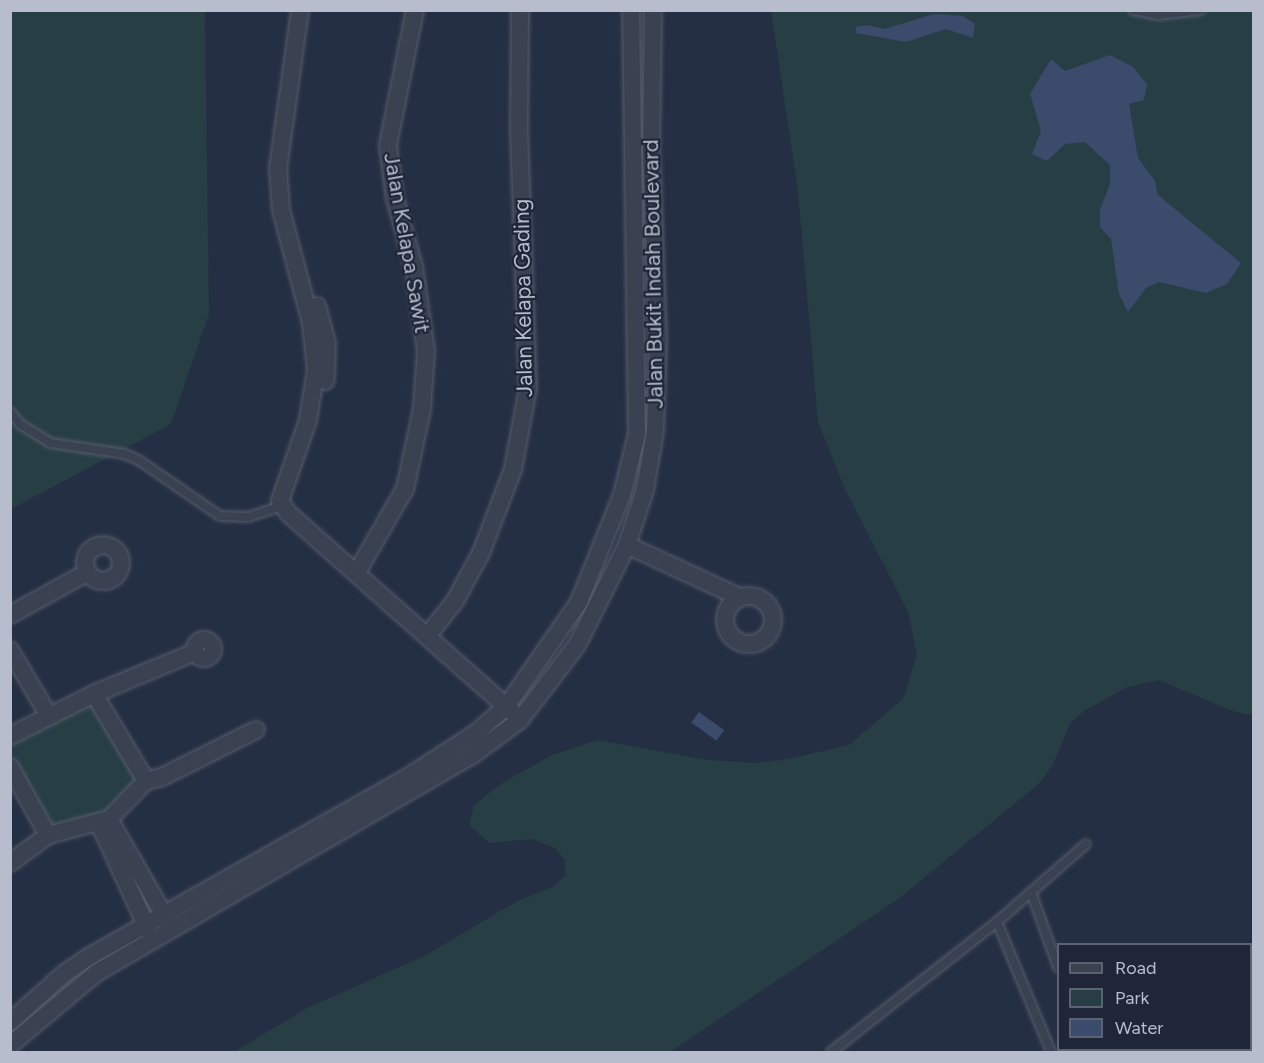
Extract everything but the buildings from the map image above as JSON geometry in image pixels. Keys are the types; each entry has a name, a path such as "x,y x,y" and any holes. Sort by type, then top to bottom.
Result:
{"street":[{"path":"300,10 278,168 280,210 311,323 316,370 308,420 279,495 289,510 520,720"},
{"path":"289,510 318,423 327,369 327,343 291,208 288,167 309,10"},
{"name":"Jalan Kelapa Sawit","path":"357,572 405,489 423,409 426,351 422,317 414,267 395,199 388,145 415,10"},
{"name":"Jalan Kelapa Gading","path":"428,635 456,600 481,553 513,469 528,388 519,129 520,10"},
{"path":"10,1045 96,973 153,939 168,920 408,777 476,733 506,707 561,632 596,568 622,495 637,434 643,147 631,10"},
{"name":"Jalan Bukit Indah Boulevard","path":"168,920 471,756 520,720 577,645 627,545 645,490 656,431 658,340 643,147 653,10"},
{"path":"627,545 739,597"},
{"path":"10,615 88,572"},
{"path":"10,650 49,716"},
{"path":"10,735 94,694 195,652"},
{"path":"94,694 146,781"},
{"path":"10,863 48,835 104,821 146,781 162,777 256,730"},
{"path":"10,767 48,835"},
{"path":"104,821 168,920"},
{"path":"104,821 144,923 153,939"},
{"path":"10,1022 65,973 144,923 168,920"}],"lane":[{"path":"1133,10 1159,15 1201,10"},
{"path":"10,412 20,424 50,443 125,454 140,461 220,516 248,517 289,510"},
{"path":"831,1053 997,922 1086,844"},
{"path":"1031,892 1057,962"},
{"path":"997,922 1051,1053"}],"green space":[{"path":"11,11 205,11 209,314 171,424 11,509"},
{"path":"771,11 1253,11 1253,713 1247,715 1230,710 1159,680 1125,688 1084,711 1070,724 1053,764 1041,782 897,900 670,1052 234,1052 307,1008 424,956 516,902 552,887 565,876 565,860 555,848 531,839 489,843 469,825 474,805 502,783 552,755 598,740 707,760 756,763 788,759 849,745 903,699 917,655 908,612 844,487 818,422 798,191"},
{"path":"95,695 145,792 107,816 50,832 11,763 10,737"}],"water":[{"path":"934,14 963,16 975,24 973,38 946,29 906,42 856,33 856,27 868,25 884,29"},
{"path":"1110,55 1133,67 1147,84 1144,100 1129,104 1138,158 1155,181 1158,195 1241,263 1227,284 1206,293 1159,282 1146,288 1128,312 1119,294 1111,239 1100,227 1100,210 1110,184 1110,165 1085,142 1065,144 1047,161 1032,154 1041,131 1030,94 1051,59 1065,71"},
{"path":"699,712 724,730 716,741 691,723"}]}
